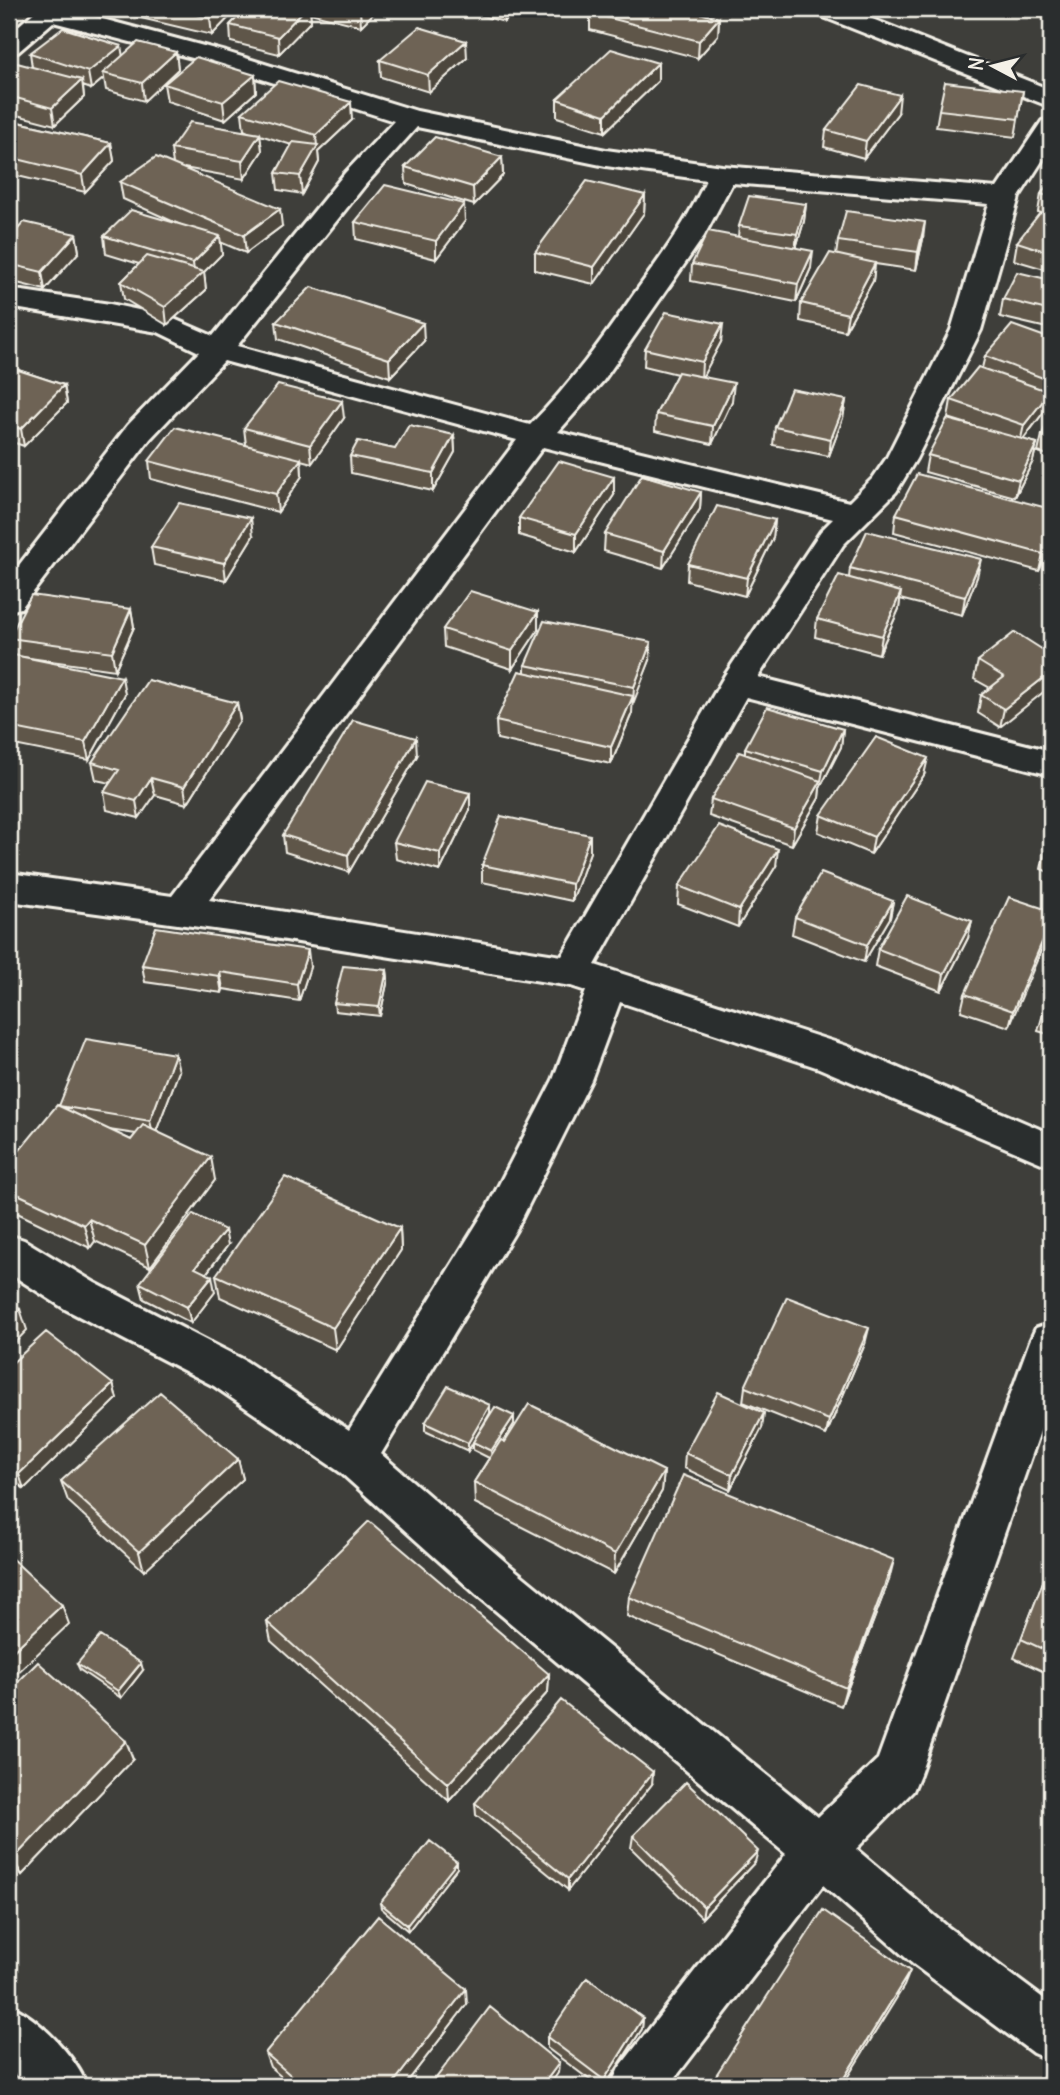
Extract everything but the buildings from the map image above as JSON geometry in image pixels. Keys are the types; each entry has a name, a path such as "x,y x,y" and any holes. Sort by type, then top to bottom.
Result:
{"street":[{"path":"825,9 1051,99"},
{"path":"9,47 51,11 217,57 411,118 606,158 722,174 1005,197"},
{"path":"9,600 139,432 218,350 355,179 411,118"},
{"path":"355,1458 502,1218 572,1080 590,978 737,683 832,538 885,485 901,459 966,330 1005,197 1051,127"},
{"path":"181,911 536,436 573,399 592,375 690,236 722,174"},
{"path":"9,298 110,313 167,325 218,350 536,436 856,514"},
{"path":"737,683 1051,764"},
{"path":"9,887 236,918 590,978 833,1057 1051,1151"},
{"path":"9,1252 80,1296 229,1373 355,1458 494,1580 820,1850 931,1946 1051,2035"},
{"path":"637,2086 820,1850 896,1774 1051,1341"},
{"path":"9,2031 61,2086"}]}
